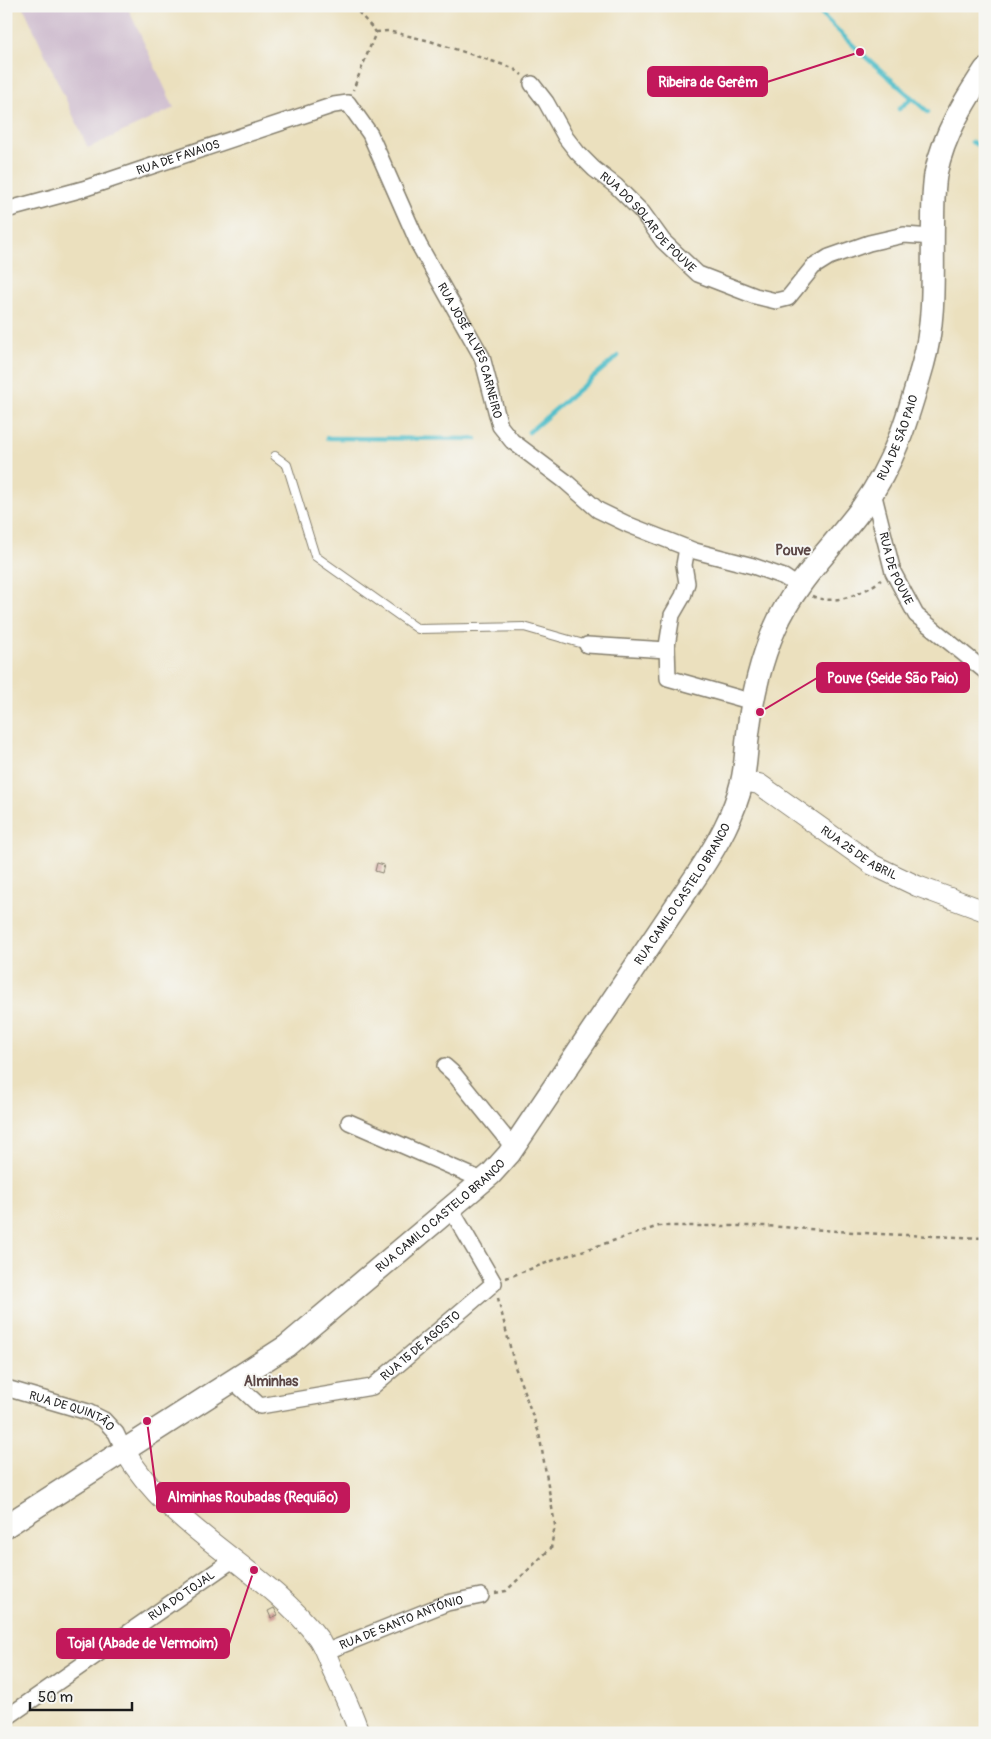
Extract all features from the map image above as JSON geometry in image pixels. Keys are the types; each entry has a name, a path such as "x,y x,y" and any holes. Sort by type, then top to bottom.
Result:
{"main road":[{"name":"RUA DE SÃO PAIO","path":"742,781 753,702 766,648 787,604 873,492 899,443 923,362 929,332 932,300 934,190 939,160 954,121 985,70"},
{"name":"RUA CAMILO CASTELO BRANCO","path":"6,1526 287,1346 451,1209 500,1164 715,848 733,811 742,781"}],"street":[{"name":"RUA DO SOLAR DE POUVE","path":"532,84 546,102 566,138 577,152 594,170 616,186 642,212 663,241 698,274 755,296 776,301 788,298 813,267 829,257 869,243 904,235 932,237"},
{"name":"RUA DE FAVAIOS","path":"6,210 83,190 334,105 348,103"},
{"name":"RUA JOSÉ ALVES CARNEIRO","path":"348,103 370,134 419,245 482,357 500,426 512,442 565,481 598,510 629,525 687,548 784,577 799,587"},
{"name":"RUA DE POUVE","path":"873,492 893,572 916,615 985,671"},
{"path":"687,548 684,565 687,583 683,596 672,615 667,650 668,678 753,702"},
{"path":"587,645 667,650"},
{"name":"RUA 25 DE ABRIL","path":"742,781 759,784 873,865 916,886 985,911"},
{"path":"445,1066 454,1074 513,1147"},
{"path":"349,1122 484,1180"},
{"path":"451,1209 494,1283"},
{"name":"RUA 15 DE AGOSTO","path":"233,1381 260,1406 372,1387 494,1283"},
{"name":"RUA DE QUINTÃO","path":"6,1388 88,1412 104,1420 116,1433 124,1450"},
{"path":"124,1450 131,1462 155,1490 192,1526 294,1610 319,1640 359,1733"},
{"name":"RUA DO TOJAL","path":"6,1718 234,1559"},
{"name":"RUA DE SANTO ANTÓNIO","path":"325,1652 447,1603 481,1596"}],"lane":[{"path":"275,456 287,465 315,556 418,629 524,626 587,645"}],"path":[{"path":"352,6 376,32"},
{"path":"376,32 388,30 490,60 513,68 532,84"},
{"path":"348,103 376,32"},
{"path":"799,587 816,598 838,600 855,595 875,585 893,572"},
{"path":"481,1596 506,1591 551,1548 555,1525 539,1434 515,1367 494,1283 558,1258 659,1226 767,1226 880,1234 985,1238"}],"shaded area":[{"path":"23,6 127,6 174,108 88,148"}],"building":[{"path":"377,863 384,865 382,873 375,871"},
{"path":"274,1608 278,1615 271,1618 268,1611"}],"waterway":[{"path":"813,6 860,52 928,112"},
{"path":"899,109 912,98"},
{"path":"972,142 985,149"},
{"path":"529,432 618,356"},
{"path":"327,438 476,439"}],"place":[{"name":"Ribeira de Gerêm","path":"860,52"},
{"name":"Pouve (Seide São Paio)","path":"760,712"},
{"name":"Alminhas Roubadas (Requião)","path":"147,1421"},
{"name":"Tojal (Abade de Vermoim)","path":"254,1570"}],"district":[{"name":"Pouve","path":"793,550"},
{"name":"Alminhas","path":"271,1381"}]}
